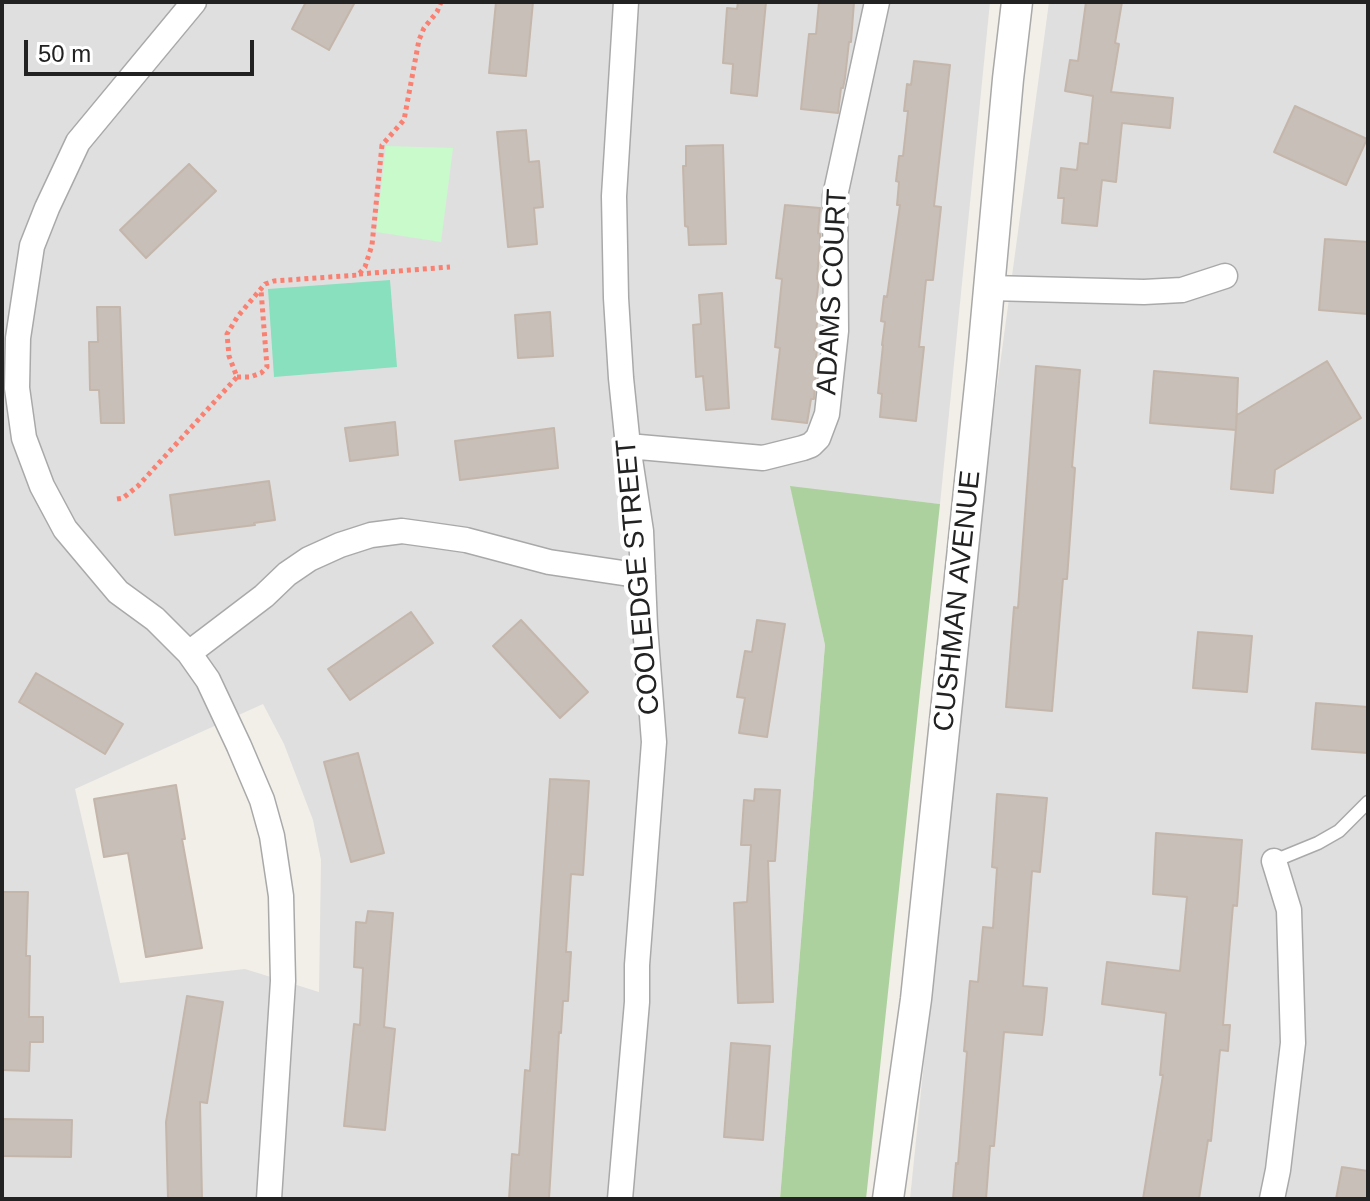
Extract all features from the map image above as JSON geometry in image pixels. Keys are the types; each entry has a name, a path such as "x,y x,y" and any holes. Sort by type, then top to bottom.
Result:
{"street":[{"path":"194,2 78,142 47,208 32,246 24,292 18,338 17,388 24,438 42,486 65,529 118,592 155,619 189,653 208,680 262,800 272,836 281,896 283,981 269,1199"},
{"name":"COOLEDGE STREET","path":"620,1199 654,742 641,531 620,365 614,196 626,2"},
{"name":"ADAMS COURT","path":"628,446 763,458 803,448 818,438 827,414 836,331 835,196 877,2"},
{"name":"CUSHMAN AVENUE","path":"888,1199 916,999 1017,2"},
{"path":"990,288 1144,292 1182,290 1225,276"},
{"path":"189,653 309,559 371,535 402,531 466,540 549,562 643,576"},
{"path":"1272,1199 1293,1043 1289,910 1274,861"}],"lane":[{"path":"1274,861 1339,831 1368,802"}],"path":[{"path":"358,275 372,245 382,145 404,120 419,40 441,2"},
{"path":"237,377 229,356 227,334 265,284 450,267"},
{"path":"117,499 138,486 237,377 250,377 267,367 261,290"}],"shaded area":[{"path":"2,2 990,2 940,504 791,487 825,645 780,1199 2,1199","holes":["263,704 284,744 313,820 321,860 319,992 245,969 120,983 75,789"]},
{"path":"1049,2 1368,2 1368,1199 910,1199 980,513"}],"green space":[{"path":"386,146 453,148 441,242 376,232"},
{"path":"390,280 397,367 274,377 268,289"},
{"path":"790,486 940,504 866,1199 780,1199 825,645"}],"building":[{"path":"306,2 355,2 329,50 292,29"},
{"path":"496,2 533,2 526,76 489,73"},
{"path":"738,2 766,2 757,96 731,93 733,64 723,63 727,8 737,9"},
{"path":"819,2 854,2 851,42 838,113 801,109 809,34 816,34"},
{"path":"1086,2 1122,2 1111,92 1173,98 1170,128 1122,123 1116,182 1102,180 1097,226 1062,223 1064,198 1058,198 1061,168 1077,170 1080,143 1088,144 1093,96 1065,91 1070,60 1078,61"},
{"path":"914,61 950,65 934,206 941,207 933,280 926,280 919,347 924,347 916,421 880,417 882,394 878,393 885,322 881,321 900,205 897,205 899,182 896,181 899,156 903,156 908,111 904,111 907,84 911,85"},
{"path":"1295,106 1367,139 1346,185 1274,152"},
{"path":"526,130 529,162 539,161 543,207 534,208 537,244 508,247 497,132"},
{"path":"723,145 726,244 689,245 688,227 685,226 683,166 686,166 686,146"},
{"path":"189,164 216,191 146,258 120,230"},
{"path":"785,205 820,208 816,304 819,305 814,350 817,350 816,375 814,399 811,399 807,423 772,419 780,348 775,347 782,279 776,278"},
{"path":"1325,239 1368,242 1368,314 1319,310"},
{"path":"722,293 729,408 706,410 703,376 696,377 693,325 701,324 699,295"},
{"path":"97,307 120,307 124,423 101,423 99,390 90,390 89,342 98,342"},
{"path":"550,312 553,356 518,358 515,315"},
{"path":"1327,361 1361,418 1275,470 1273,493 1231,489 1237,415"},
{"path":"1036,366 1080,370 1067,579 1063,579 1052,711 1006,707 1014,607 1018,608"},
{"path":"1154,371 1238,378 1236,430 1150,423"},
{"path":"395,422 398,455 350,461 345,428"},
{"path":"554,428 558,468 460,480 455,441"},
{"path":"269,481 275,520 175,535 170,495"},
{"path":"411,612 433,643 350,700 328,669"},
{"path":"521,620 588,692 560,718 493,646"},
{"path":"757,620 785,624 767,737 739,733 745,698 737,697 745,651 752,652"},
{"path":"1198,632 1252,636 1247,692 1193,688"},
{"path":"36,673 123,724 105,754 19,702"},
{"path":"1316,703 1368,707 1368,753 1312,749"},
{"path":"358,753 384,853 351,862 324,762"},
{"path":"550,779 589,781 583,875 571,874 566,952 571,952 568,1001 563,1001 559,1032 549,1199 509,1199 512,1154 519,1155 525,1070 530,1071"},
{"path":"176,785 185,839 182,839 202,948 146,957 128,853 104,857 94,799"},
{"path":"755,789 780,790 775,861 768,861 773,1002 738,1003 734,903 747,902 751,845 741,845 744,800 754,801"},
{"path":"997,794 1047,798 1040,872 1032,871 1023,986 1047,988 1044,1020 1042,1035 1004,1032 986,1199 953,1199 967,1052 964,1051 970,981 978,982 983,927 993,928 997,868 992,867"},
{"path":"1156,833 1242,840 1223,1025 1230,1025 1228,1051 1220,1050 1211,1141 1208,1140 1199,1199 1143,1199 1163,1075 1160,1075 1166,1013 1102,1004 1107,962 1180,971 1187,897 1153,894"},
{"path":"2,892 28,892 26,956 30,956 29,1017 43,1017 43,1042 30,1042 29,1071 2,1070"},
{"path":"368,911 393,913 384,1027 395,1029 385,1130 344,1126 354,1024 360,1025 363,968 354,967 356,922 366,923"},
{"path":"187,996 223,1002 207,1103 200,1102 202,1199 168,1199 166,1122"},
{"path":"731,1043 770,1046 763,1140 724,1137"},
{"path":"2,1119 72,1120 71,1157 2,1156"},
{"path":"1342,1167 1368,1171 1368,1199 1336,1199"}]}
